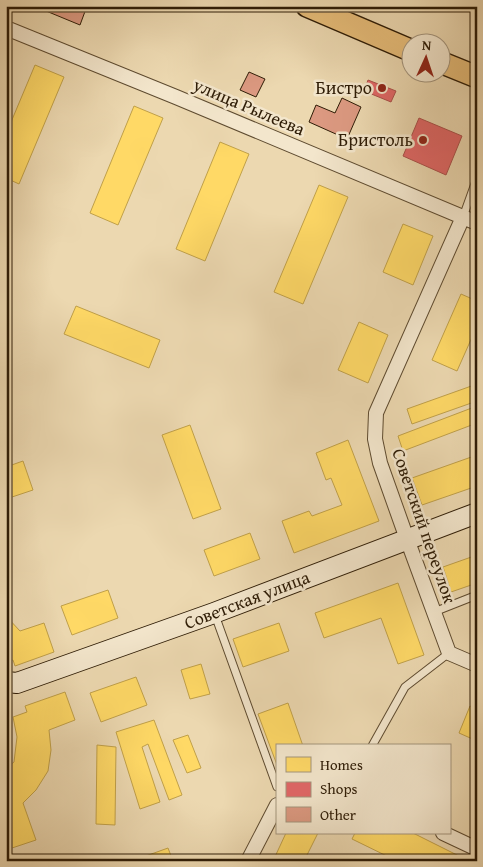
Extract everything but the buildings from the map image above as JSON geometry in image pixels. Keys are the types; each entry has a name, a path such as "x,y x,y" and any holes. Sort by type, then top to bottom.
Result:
{"main road":[{"path":"307,6 400,46"},
{"path":"450,66 472,75"}],"street":[{"name":"улица Рылеева","path":"6,28 477,223"},
{"name":"Советский переулок","path":"449,652 380,463 375,439 376,413 463,217"},
{"name":"Советская улица","path":"10,687 214,613 477,513"},
{"path":"449,652 477,665"},
{"path":"248,861 276,807"},
{"path":"445,834 477,849"}],"lane":[{"path":"463,217 477,178"},
{"path":"434,612 477,595"},
{"path":"214,613 276,784"},
{"path":"373,744 405,687 449,652"}],"place":[{"name":"Бистро","path":"382,88"},
{"name":"Бристоль","path":"423,140"}]}
